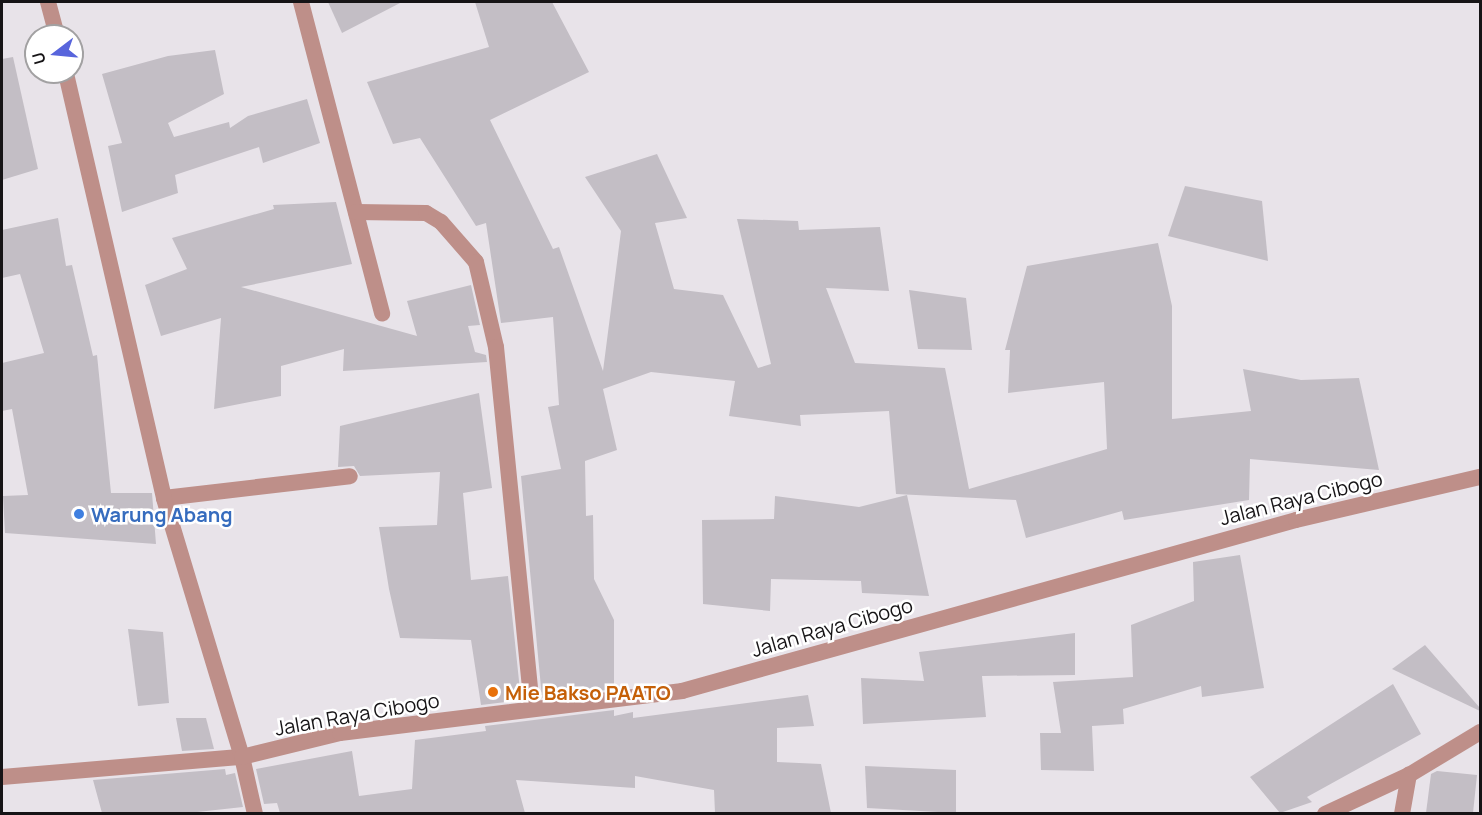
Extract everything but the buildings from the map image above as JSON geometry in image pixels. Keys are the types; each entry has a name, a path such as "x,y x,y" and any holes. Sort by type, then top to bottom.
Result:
{"street":[{"path":"48,2 54,24"},
{"path":"301,2 382,314"},
{"path":"69,84 164,498 242,757 255,813"},
{"path":"357,212 426,213 441,222 476,262 496,347 532,708"},
{"path":"164,498 350,476"},
{"name":"Jalan Raya Cibogo","path":"2,777 242,757 340,733 682,691 1296,520 1480,477"},
{"path":"1325,813 1409,775 1480,732"},
{"path":"1402,813 1409,775"}],"place":[{"name":"Warung Abang","path":"79,514"},
{"name":"Mie Bakso PAATO","path":"493,692"}]}
